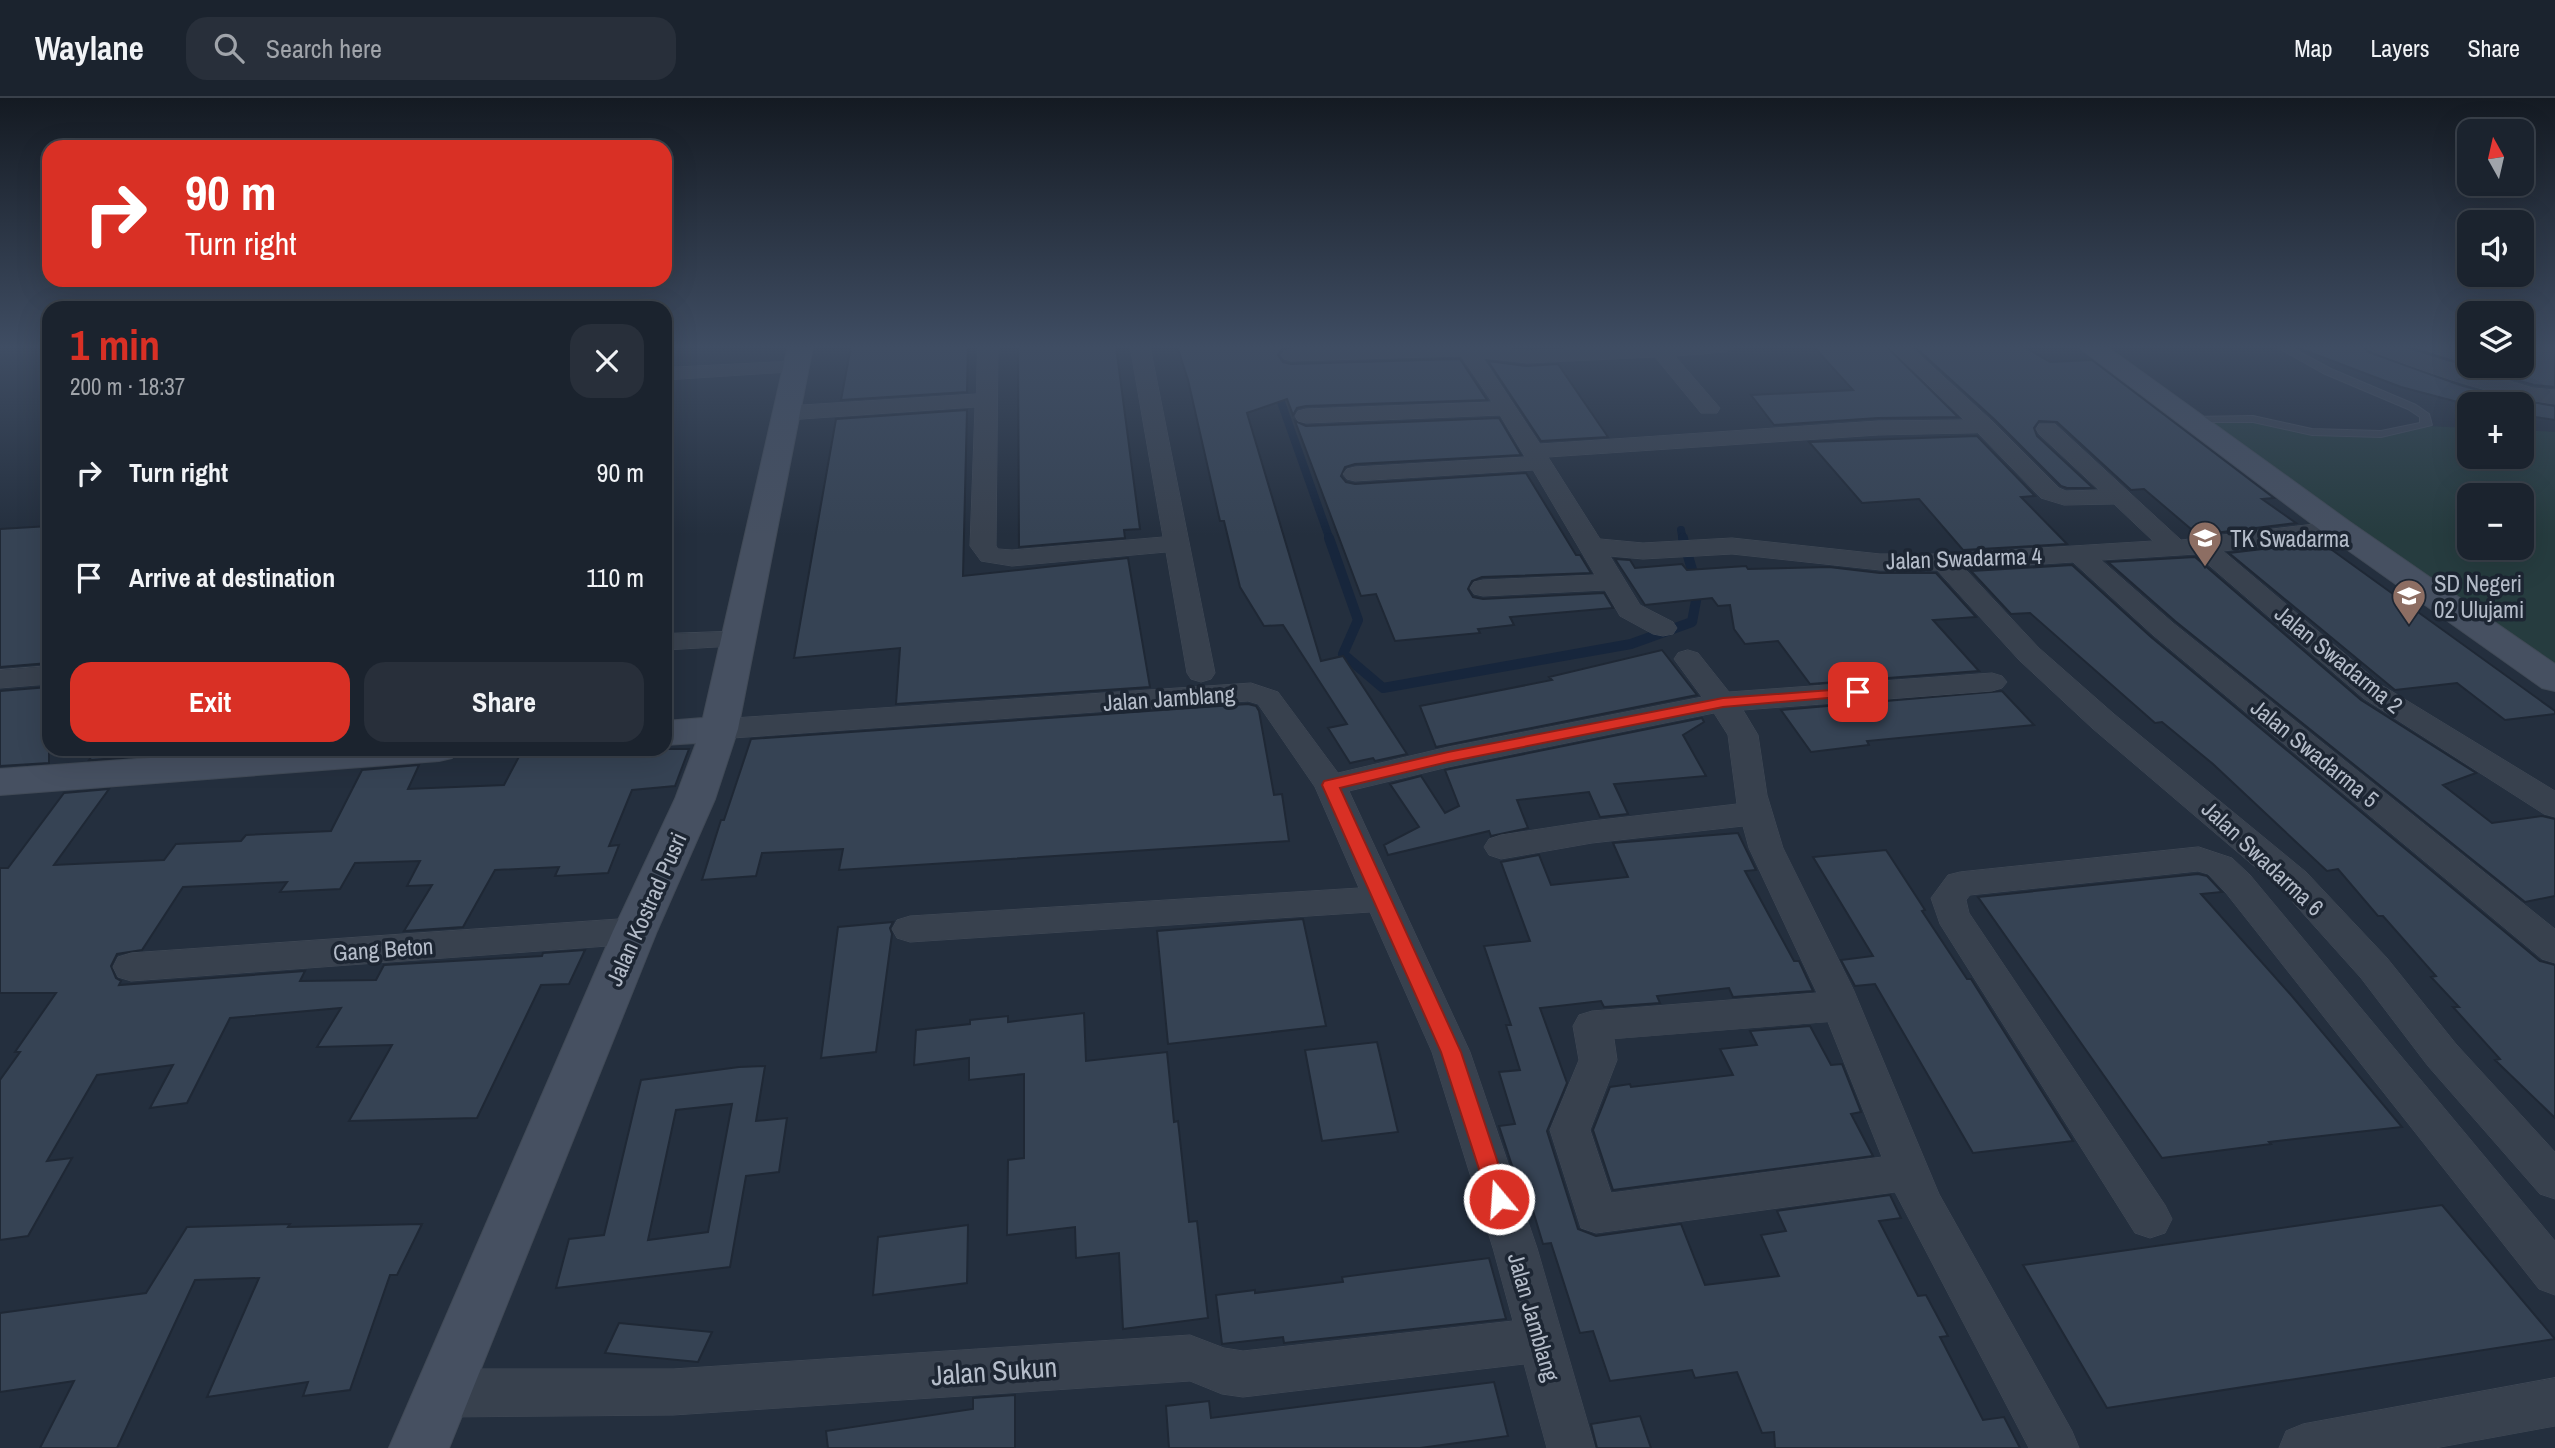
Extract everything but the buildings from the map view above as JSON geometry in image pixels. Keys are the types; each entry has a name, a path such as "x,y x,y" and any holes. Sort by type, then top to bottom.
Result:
{"street":[{"name":"Jalan Kostrad Pusri","path":"419,1448 635,931 695,799 719,730 788,409"},
{"path":"787,413 849,409"},
{"path":"987,409 983,546 990,556 1012,558 1175,544"},
{"path":"1151,409 1201,674"},
{"path":"1306,416 1482,409"},
{"path":"1508,409 1630,610 1663,628"},
{"path":"1966,409 2054,495 2119,497"},
{"path":"2174,409 2339,529 2555,680"},
{"path":"1355,474 1878,428 1984,426"},
{"name":"Jalan Swadarma 2","path":"2047,429 2119,497 2189,547 2373,692 2555,806"},
{"name":"Jalan Swadarma 4","path":"1589,545 1643,551 1732,546 1880,562 1944,562 2189,547 2339,529"},
{"name":"Jalan Swadarma 5","path":"2078,553 2163,629 2555,949"},
{"name":"Jalan Swadarma 6","path":"1944,562 2029,654 2294,881 2374,968 2442,1055 2555,1181"},
{"path":"1483,588 1613,583"},
{"path":"672,642 740,639"},
{"path":"1688,659 1723,702 1743,736 1756,813 1766,848 1841,1006 1921,1203 2055,1448"},
{"path":"0,679 42,676"},
{"path":"1330,785 1437,760 1723,702 1992,682"},
{"name":"Jalan Jamblang","path":"719,730 1251,692 1268,698 1330,785 1451,1052 1515,1248 1571,1448"},
{"path":"672,733 719,730"},
{"path":"0,782 346,756"},
{"path":"1501,847 1592,832 1756,813"},
{"path":"2150,1219 1952,915 1948,898 1961,884 2199,859 2220,866 2238,884 2555,1273"},
{"path":"910,929 1381,899"},
{"name":"Gang Beton","path":"131,967 635,931"},
{"path":"1841,1006 1592,1026 1598,1060 1570,1130 1596,1214 1909,1172"},
{"name":"Jalan Sukun","path":"441,1393 673,1392 1190,1358 1204,1361 1214,1369 1228,1374 1244,1374 1540,1340"},
{"path":"2303,1448 2555,1402"}],"lane":[{"path":"2189,420 2253,419 2312,432 2381,434 2426,425 2425,416 2415,409"}],"green space":[{"path":"2253,419 2312,432 2381,434 2427,426 2457,427 2457,469 2534,469 2534,431 2555,432 2555,679 2189,420"}],"waterway":[{"path":"1283,409 1330,540"},
{"path":"1681,530 1683,540"},
{"path":"1329,538 1358,620 1343,654 1383,688 1631,644 1692,622 1698,590 1688,556"},
{"path":"1683,538 1684,543"}],"place":[{"name":"TK Swadarma","path":"2205,568"},
{"name":"SD Negeri 02 Ulujami","path":"2409,626"}],"route":[{"path":"1499,1199 1451,1052 1330,785 1448,757 1723,702 1858,692"}]}
